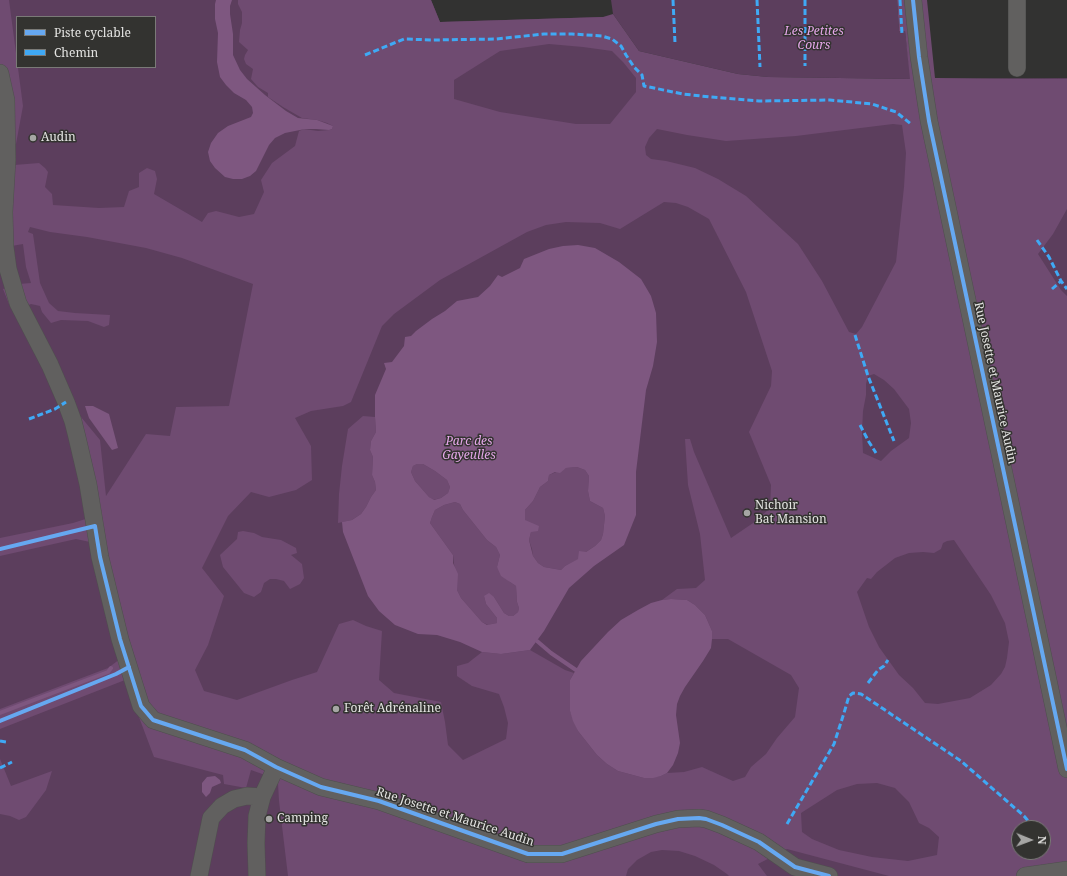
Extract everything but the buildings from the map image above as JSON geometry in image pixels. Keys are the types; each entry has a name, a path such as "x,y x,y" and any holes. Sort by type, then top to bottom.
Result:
{"street":[{"name":"Rue Josette et Maurice Audin","path":"913,0 919,57 929,121 1067,769"},
{"path":"1017,0 1017,68"},
{"name":"Rue Josette et Maurice Audin","path":"0,74 6,100 7,160 4,212 4,247 8,269 18,302 50,365 73,421 88,484 100,557 120,639 142,706 153,720 245,750 276,767 321,787 379,801 528,854 562,854 656,824 678,819 699,818 722,825 759,842 796,872 829,876"},
{"path":"257,876 257,816 262,797 276,767"},
{"path":"199,876 211,818 222,806 234,799 247,796 262,797"},
{"path":"1025,876 1067,870"}],"green space":[{"name":"Parc des Gayeulles","path":"0,0 431,0 440,22 603,17 640,57 768,84 1067,96 1067,876 0,876"},
{"name":"Les Petites Cours","path":"611,0 897,0 899,30 905,31 911,79 768,77 738,74 639,51 613,14"},
{"path":"971,78 1067,78 1067,79"}],"shaded area":[{"path":"0,0 9,0 16,53 16,68 18,68 23,106 16,144 1,149 2,166 39,163 48,172 45,187 52,194 53,205 99,208 124,207 129,191 139,187 139,173 147,168 155,171 157,179 154,194 202,222 208,213 216,211 239,217 254,214 264,192 261,180 272,163 295,146 299,131 304,129 318,131 329,130 332,129 333,126 317,120 302,118 268,97 268,93 258,87 251,79 253,69 246,64 244,59 248,50 239,42 242,12 238,4 238,0 431,0 440,22 603,17 613,14 639,51 738,74 768,77 910,79 905,31 899,31 897,0 927,0 935,78 1067,79 1067,209 1053,234 1038,254 1061,290 1067,296 1067,876 889,876 787,849 758,864 767,876 729,876 714,865 695,856 679,851 662,850 651,852 637,860 628,869 626,876 288,876 278,783 265,775 251,770 246,788 224,784 223,775 154,757 125,680 0,729 0,709 108,668 128,653 104,545 76,539 0,556 0,538 73,523 98,515 81,417 100,440 106,496 146,434 170,436 176,407 229,406 253,284 182,258 146,248 50,232 30,227 28,232 33,234 40,283 49,303 58,311 110,315 109,325 104,327 88,321 61,320 51,323 42,312 40,306 31,304 24,307 9,304 3,289 19,284 31,283 26,267 23,244 0,248","holes":["549,44 612,51 636,78 636,92 610,124 576,124 500,112 454,99 454,80 500,51","893,124 902,125 906,153 896,262 862,327 856,334 849,332 822,281 798,244 746,196 718,179 695,168 651,159 646,155 645,147 649,138 657,129 726,141 796,136","664,202 676,203 688,207 709,219 746,292 772,371 771,386 749,432 771,485 770,508 756,521 731,538 694,452 690,439 685,439 688,485 700,534 705,580 696,588 677,589 662,600 687,600 695,605 705,615 712,631 712,639 728,639 791,675 799,688 795,717 777,738 766,754 751,767 745,777 733,781 702,767 684,772 667,773 661,776 644,778 618,771 597,755 578,731 570,711 570,680 574,673 565,670 530,650 501,654 482,652 468,663 457,666 457,676 472,686 499,694 508,723 506,739 463,760 448,745 441,702 394,693 379,680 382,631 353,620 339,624 317,672 237,700 204,691 195,670 208,645 224,596 202,568 228,516 251,492 269,497 296,490 312,480 311,446 295,418 311,411 343,406 351,402 382,326 394,314 440,280 527,232 546,225 566,222 600,223 620,229","874,374 894,389 909,409 911,423 909,438 891,451 881,461 863,453 862,432 866,384 868,376","954,540 991,595 1005,623 1009,642 1007,658 1005,667 1001,674 991,685 970,698 938,704 925,703 913,688 899,675 879,647 869,627 857,592 867,578 871,579 877,572 895,558 909,553 934,553 941,549 943,543","877,783 895,788 909,802 919,823 929,828 939,837 937,855 908,861 872,857 839,850 812,839 802,832 801,813 837,790 857,784"]},
{"path":"216,0 232,0 230,14 233,34 233,55 240,70 247,79 265,95 298,118 317,120 333,126 332,129 329,130 305,129 285,133 275,138 269,145 256,171 250,176 242,179 225,177 210,161 208,152 211,143 218,133 228,126 251,117 253,113 252,107 246,100 234,93 220,77 217,62 218,33 215,19"},
{"path":"578,245 595,248 619,262 641,279 651,296 656,313 657,342 653,366 646,390 636,472 636,515 624,545 594,566 569,588 544,631 530,650 501,654 482,652 460,642 437,635 418,634 395,625 379,611 368,596 343,532 342,522 352,520 361,514 376,490 372,475 373,457 370,450 371,441 376,432 375,395 386,369 384,363 392,362 404,346 405,337 411,336 457,301 478,297 490,286 498,275 502,277 520,268 524,259 549,249","holes":["423,464 447,480 450,487 448,493 441,498 434,500 429,497 415,481 411,472 413,466","577,467 585,470 589,476 588,491 590,501 603,508 605,516 601,540 586,552 579,551 578,559 561,570 544,567 538,563 533,556 529,540 531,532 538,531 539,526 525,520 525,510 533,501 540,487 548,481 549,475 555,472 560,473 566,468","455,502 460,504 463,510 487,540 496,547 500,555 497,567 501,576 516,586 519,608 518,612 513,616 509,616 504,613 494,597 489,593 484,596 486,604 497,618 497,623 487,625 482,622 461,598 457,590 458,574 453,563 453,555 430,523 435,510 444,505"]},
{"path":"85,406 93,406 109,414 118,448 112,450 89,418"},
{"path":"363,416 375,417 376,432 371,441 370,450 373,457 372,475 376,490 361,514 352,520 338,523 339,494 348,429"},
{"path":"423,464 447,480 450,487 448,493 441,498 433,500 429,497 415,481 411,472 413,466"},
{"path":"577,467 585,470 589,476 588,491 590,501 603,508 605,516 603,534 601,540 595,546 579,559 565,566 561,570 544,567 538,563 533,556 529,540 531,532 525,520 525,510 533,501 540,487 548,481 549,475 566,468"},
{"path":"455,502 460,504 463,510 487,540 496,547 500,555 497,567 510,582 516,586 519,608 518,612 513,616 509,616 504,613 494,597 484,596 486,604 497,618 497,623 488,625 482,622 461,598 457,590 453,555 430,523 435,510 444,505"},
{"path":"243,531 254,533 262,537 281,540 296,548 297,553 291,555 302,564 304,578 300,584 290,589 284,581 270,579 264,583 261,592 254,597 244,593 223,567 220,555 237,539 238,532"},
{"path":"671,599 687,600 695,605 705,615 712,631 711,648 685,687 677,704 676,715 680,743 673,765 667,773 661,776 644,778 618,771 607,764 597,755 578,731 570,711 570,680 581,661 621,620 651,603"},
{"path":"0,759 11,786 52,771 46,790 26,817 19,820 0,814"},
{"path":"215,776 221,783 212,787 210,793 206,797 202,792 202,783 207,777"}],"waterway":[{"path":"537,641 551,653 576,670"},
{"path":"0,713 108,672 111,668"}],"marked path":[{"path":"673,0 675,43"},
{"path":"757,0 760,67"},
{"path":"805,0 805,66"},
{"path":"900,0 902,34"},
{"path":"365,55 404,39 496,39 544,34 602,36 612,39 621,46 634,67 642,75 644,86 683,94 759,101 830,100 872,104 896,112 911,124"},
{"path":"1037,240 1049,257 1061,281 1067,289"},
{"path":"1052,289 1061,281"},
{"path":"855,335 868,376 894,441"},
{"path":"29,419 55,409 66,402"},
{"path":"860,425 876,453"},
{"path":"868,683 888,660"},
{"path":"787,824 834,744 849,696 853,693 861,694 961,761 1027,820"},
{"path":"0,741 6,742"},
{"path":"0,768 12,762"}],"cycle path":[{"path":"913,0 919,57 929,121 1067,769"},
{"path":"0,549 95,526 100,557 120,639 141,706 153,720 245,750 276,767 321,787 379,801 528,854 562,854 656,824 678,819 706,819 759,842 795,867 829,876"},
{"path":"0,721 116,674 129,667"}],"place":[{"name":"Audin","path":"33,138"},
{"name":"Nichoir Bat Mansion","path":"747,513"},
{"name":"Forêt Adrénaline","path":"336,709"},
{"name":"Camping","path":"269,819"}]}
